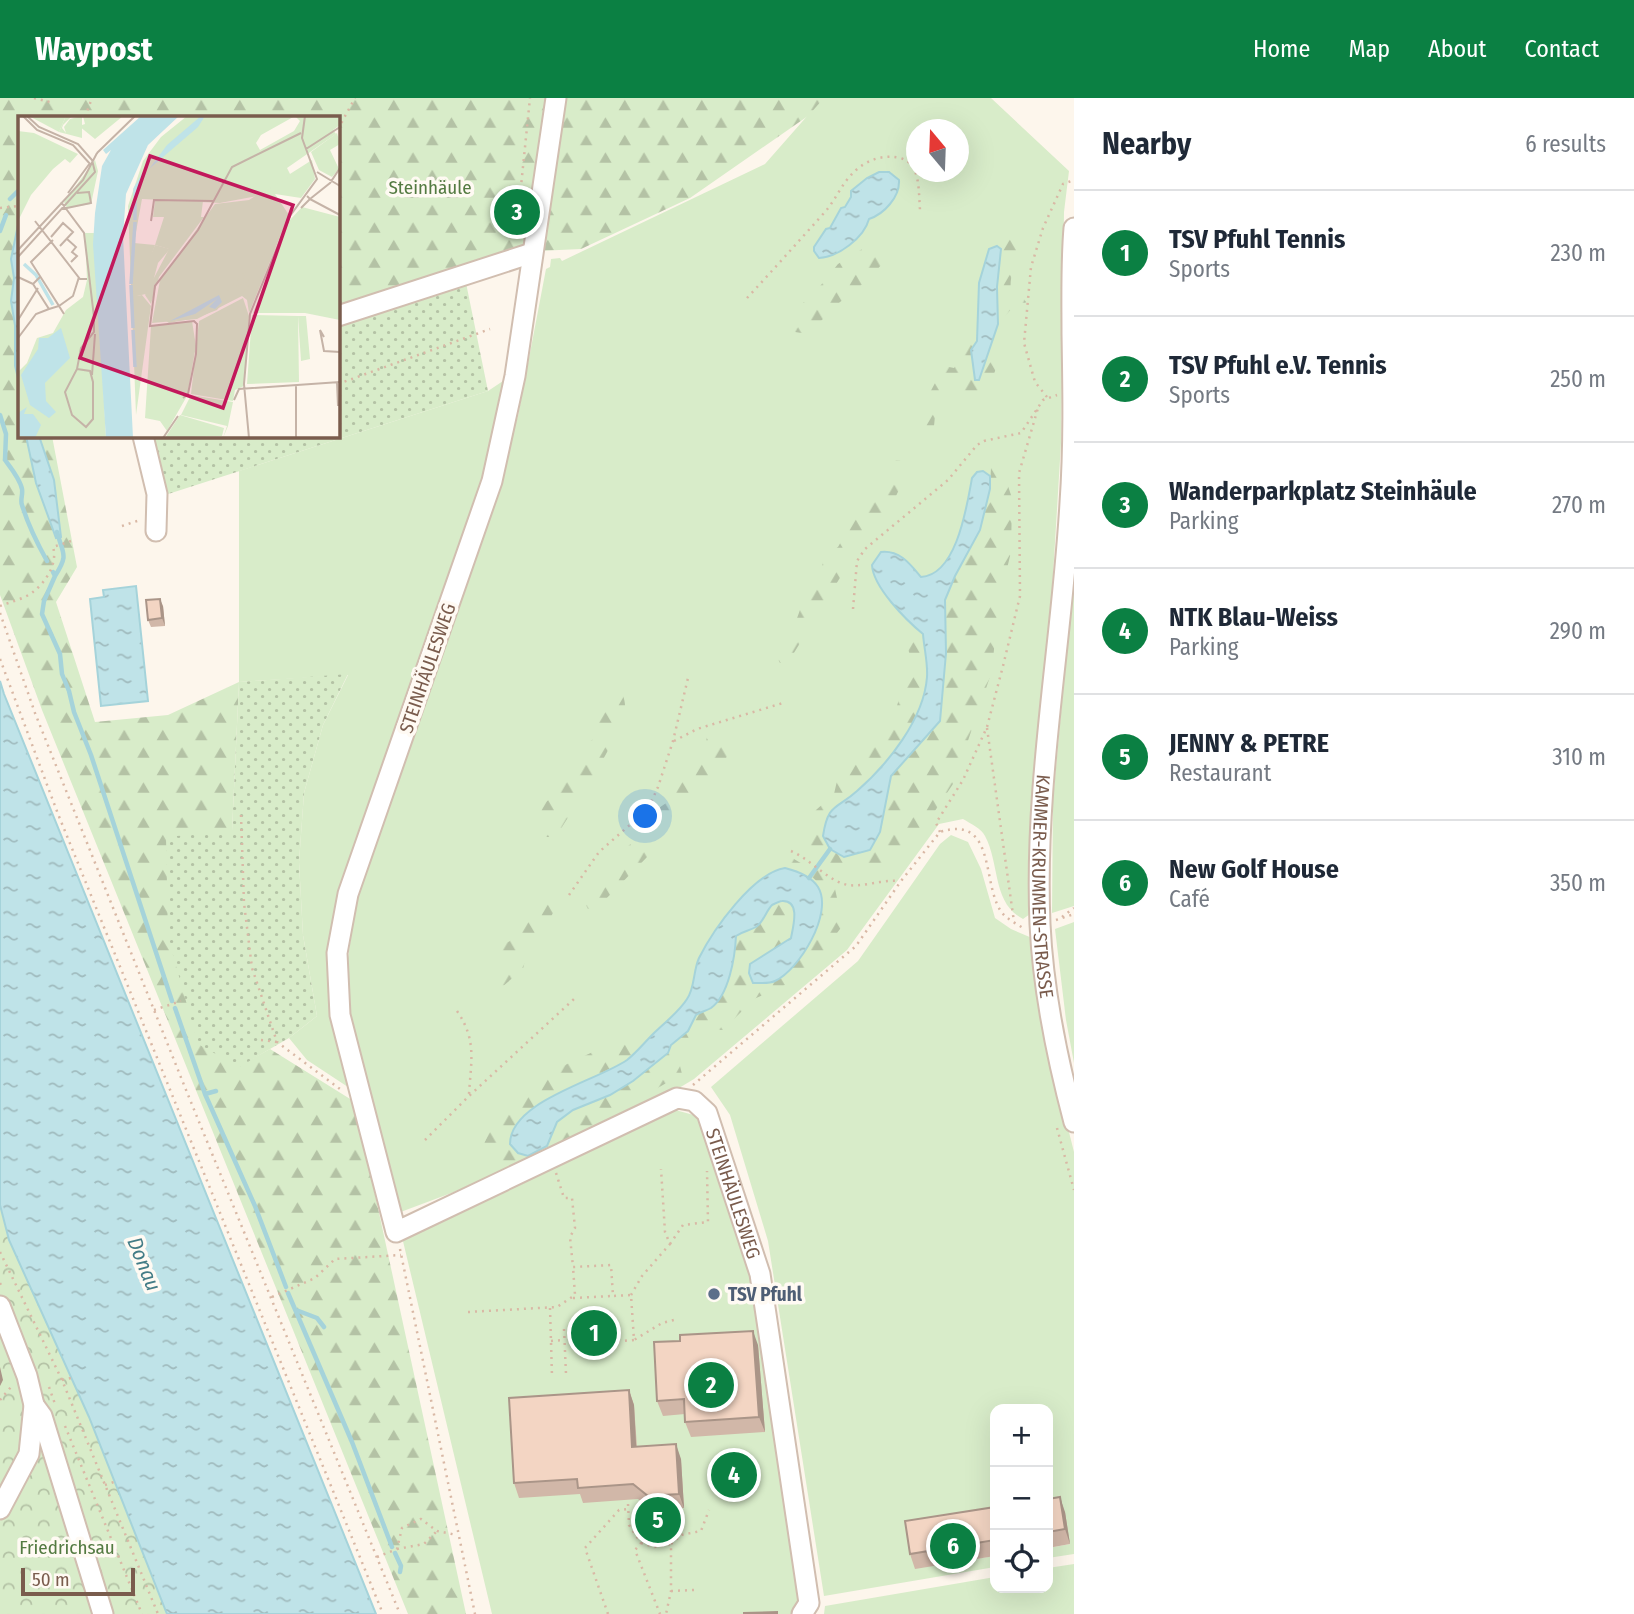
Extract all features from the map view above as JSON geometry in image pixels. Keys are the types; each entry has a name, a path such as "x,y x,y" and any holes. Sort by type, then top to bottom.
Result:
{"street":[{"name":"STEINHÄULESWEG","path":"396,1232 340,1015 337,953 348,894 492,481 514,376 533,253 528,213 556,98"},
{"name":"KAMMER-KRUMMEN-STRASSE","path":"1074,228 1070,503 1042,797 1040,926 1051,1021 1074,1122"},
{"path":"340,315 533,253"},
{"path":"143,438 157,494 156,531"},
{"name":"STEINHÄULESWEG","path":"677,1098 694,1101 707,1113 761,1274 809,1603 802,1614"},
{"path":"396,1232 677,1098"},
{"path":"0,1306 27,1376 34,1405 29,1454 0,1510"},
{"path":"34,1405 42,1416 103,1614"}],"path":[{"path":"34,98 50,102"},
{"path":"85,116 92,98"},
{"path":"340,125 355,98"},
{"path":"528,213 530,98"},
{"path":"747,298 831,206 851,174 863,164 880,158 899,156 906,160"},
{"path":"1047,397 1035,382 1024,343 1031,267 1043,228 1063,184 1074,180"},
{"path":"918,182 920,210"},
{"path":"0,208 18,206"},
{"path":"340,383 490,329"},
{"path":"853,609 857,561 865,549 948,480 977,445 1021,433 1047,397 1052,396"},
{"path":"940,832 936,823 963,780 987,727 1020,596 1019,474 1038,408"},
{"path":"0,606 32,593 49,573 56,556 53,547 71,541"},
{"path":"0,613 35,713 400,1614"},
{"path":"0,659 56,815 383,1614"},
{"path":"569,895 599,852 648,809 659,787 688,678"},
{"path":"673,741 697,729 783,703"},
{"path":"12,712 17,709"},
{"path":"987,727 1014,922"},
{"path":"241,814 244,903 252,968 276,1042"},
{"path":"677,1098 856,946 901,881 940,832 962,828 975,836 983,850 999,906 1004,915 1023,928"},
{"path":"791,851 802,855 845,885 901,881"},
{"path":"1074,908 1060,919 1074,914"},
{"path":"425,1140 574,999"},
{"path":"154,1010 181,1001"},
{"path":"457,1011 465,1023 472,1043 469,1096"},
{"path":"261,1040 276,1042 362,1105"},
{"path":"551,1160 564,1198 572,1198 575,1228 570,1237 573,1297"},
{"path":"634,1340 631,1295 642,1276 670,1244 682,1225 708,1222 707,1160"},
{"path":"661,1169 665,1232 670,1244"},
{"path":"396,1232 475,1614"},
{"path":"225,1239 230,1237"},
{"path":"0,1252 62,1380 158,1614"},
{"path":"272,1297 315,1278 335,1259 401,1255"},
{"path":"573,1267 611,1265 613,1296"},
{"path":"468,1312 550,1308 557,1307 573,1297 631,1295"},
{"path":"550,1308 552,1376"},
{"path":"611,1342 634,1340 662,1323 678,1319"},
{"path":"564,1329 566,1374"},
{"path":"551,1340 565,1340"},
{"path":"268,1348 274,1345"},
{"path":"62,1380 71,1378"},
{"path":"48,1387 58,1410"},
{"path":"63,1423 142,1614"},
{"path":"313,1458 319,1456"},
{"path":"105,1485 114,1482"},
{"path":"608,1614 585,1548 619,1510 628,1507 629,1525 641,1543 654,1547 671,1544 681,1535 701,1531 709,1510"},
{"path":"397,1549 402,1528 421,1519 437,1531 457,1535"},
{"path":"377,1557 397,1549 424,1545 437,1531"},
{"path":"641,1543 635,1550 660,1614"},
{"path":"666,1614 671,1591 671,1544"},
{"path":"354,1559 360,1556"},
{"path":"148,1590 156,1587"},
{"path":"671,1591 694,1591"}],"green space":[{"name":"Steinhäule","path":"0,98 824,98 808,116 690,198 581,249 516,252 340,309 340,116 18,116 18,225 11,259 14,278 11,301 18,378 18,438 26,438 36,483 56,538 61,536 54,480 40,438 52,438 77,567 56,602 95,722 168,715 239,682 232,831 239,1066 270,1049 355,1102 466,1614 408,1614 42,710 0,595"},
{"path":"823,98 991,98 1069,171 1064,212 1061,443 1050,625 1033,802 1030,914 1023,919 1006,903 990,847 976,826 963,819 939,824 847,950 694,1079 664,1097 454,1192 398,1213 344,986 356,902 480,539 518,416 546,269 550,267 551,259 560,258 562,261 765,164"},
{"path":"1004,231 1018,234 1011,291 1022,296 1026,302 1022,308 1013,307 998,324 997,287 1001,249 992,247 993,238"},
{"path":"867,246 881,248 888,257 808,334 795,332 788,324 794,312 838,264"},
{"path":"465,278 488,391 162,496 148,438 340,438 340,320"},
{"path":"976,322 982,377 984,361 993,338 1000,344 993,376 984,388 970,399 957,393 951,386 944,404 936,406 933,436 926,438 918,434 917,417 944,366 954,368 965,347 972,323"},
{"path":"506,379 484,478 341,890 351,1089 307,1060 289,1038 317,1016 303,935 299,862 304,793 323,725 348,675 239,682 239,471 488,391"},
{"path":"896,460 903,461 907,473 896,496 857,550 789,661 780,663 778,659 799,614 802,598 817,580 824,557 838,547 863,503"},
{"path":"1001,465 1012,498 1011,552 998,606 992,671 953,784 910,848 876,877 843,864 827,881 835,889 843,925 805,976 754,999 723,1030 703,1029 678,1058 682,1074 588,1128 563,1150 514,1170 493,1164 482,1148 496,1118 512,1094 623,1038 645,1042 627,1060 545,1101 526,1114 547,1146 557,1122 573,1110 610,1095 633,1081 668,1053 671,1046 688,1031 696,1015 713,1007 734,967 736,937 758,925 772,905 782,901 792,905 794,922 791,938 750,964 753,983 774,982 790,970 814,938 827,901 816,880 785,868 784,853 804,865 817,854 807,841 805,828 816,810 834,794 837,781 854,765 895,712 910,655 906,643 913,631 923,634 927,667 924,695 917,713 896,749 882,765 853,793 838,803 870,850 880,832 891,776 940,721 946,653 945,600 990,489 991,468"},
{"path":"1074,571 1074,906 1052,913 1053,800"},
{"path":"348,674 323,725 304,793 299,862 303,935 317,1016 289,1038 239,1067 198,1044 168,937 166,837 232,831 239,682"},
{"path":"621,689 625,705 616,735 607,753 556,837 546,837 539,829 537,818 543,804 555,795 559,778 571,763 587,753 588,743 597,736 599,727 594,721 596,711 605,705 610,692"},
{"path":"718,736 727,748 726,759 700,794 687,804 673,829 657,836 648,829 656,817 656,810 669,801 668,796 678,786 678,779 691,768 694,756 704,751 707,737"},
{"path":"643,835 654,840 653,851 598,907 588,909 582,897 615,865 628,846"},
{"path":"951,835 968,842 981,869 995,918 1032,938 1041,1021 1074,1152 1074,1554 1053,1557 1053,1547 1070,1544 1053,1521 1053,1404 990,1404 990,1526 915,1568 990,1557 990,1568 824,1596 768,1241 730,1115 711,1087 858,961 940,844"},
{"path":"543,902 550,903 554,911 536,945 526,956 523,969 502,987 499,986 500,964 495,958 502,945 510,941 519,926"},
{"path":"1074,922 1074,1063 1055,929"},
{"path":"668,1108 701,1117 750,1264 805,1614 492,1614 402,1237"},
{"name":"Friedrichsau","path":"0,1205 4,1220 89,1417 167,1614 0,1614"},
{"path":"1074,1564 1074,1614 824,1614 825,1606 990,1578 990,1593 1053,1593 1053,1567"}],"water":[{"path":"879,172 889,172 899,180 894,198 885,209 869,219 862,233 849,245 834,254 819,258 814,247 826,229 830,228 841,208 845,207 851,197 851,191"},
{"path":"18,225 18,378 11,301 14,278 11,259"},
{"path":"997,246 1001,249 997,287 998,324 979,380 975,380 971,350 977,341 979,283 989,249"},
{"path":"26,438 40,438 54,480 61,537 56,538 36,483"},
{"path":"983,471 990,476 990,489 980,530 945,600 946,653 940,721 891,776 880,832 870,850 844,857 830,849 823,836 827,818 834,808 881,768 902,740 919,709 927,677 923,634 884,593 872,565 881,552 888,552 904,559 921,577 933,573 952,552 963,521 972,478 977,472"},
{"path":"136,586 148,701 101,706 90,599 104,597 103,590"},
{"name":"Donau","path":"0,681 376,1614 167,1614 89,1417 9,1240 0,1205"},
{"path":"785,868 812,880 822,898 818,925 812,940 794,965 770,983 753,983 749,973 750,964 791,938 794,909 788,902 781,901 772,905 758,925 736,936 732,965 722,994 711,1008 696,1015 688,1031 671,1045 668,1053 633,1081 610,1095 573,1110 557,1122 547,1146 528,1156 518,1153 510,1144 514,1129 524,1116 539,1104 613,1068 634,1054 687,999 699,958 735,904 760,880"}],"building":[{"path":"160,599 162,618 148,620 146,600"},
{"path":"753,1331 759,1417 685,1422 684,1399 657,1401 654,1342 680,1341 680,1335"},
{"path":"629,1390 632,1447 676,1444 679,1494 648,1496 633,1484 578,1488 577,1479 514,1483 509,1398"},
{"path":"1060,1497 1065,1529 1053,1531 1053,1498"},
{"path":"990,1508 990,1541 910,1554 905,1521"},
{"path":"744,1613 777,1614 744,1614"}],"waterway":[{"path":"10,199 18,191"},
{"path":"0,231 6,215"},
{"path":"0,415 6,434 5,460 21,485 24,512 47,561"},
{"path":"55,576 63,558 57,532"},
{"path":"53,572 55,576 44,601 42,614 60,654 62,674 74,712 91,755 172,1001"},
{"path":"809,878 830,849"},
{"path":"175,1008 205,1094 255,1206 286,1287"},
{"path":"205,1094 216,1091"},
{"path":"288,1293 352,1442 392,1547"},
{"path":"296,1310 317,1318 324,1327"},
{"path":"395,1553 401,1566 400,1572"}],"place":[{"name":"Wanderparkplatz Steinhäule","path":"517,212"},
{"name":"TSV Pfuhl","path":"714,1294"},
{"name":"TSV Pfuhl Tennis","path":"594,1333"},
{"name":"TSV Pfuhl e.V. Tennis","path":"711,1385"},
{"name":"NTK Blau-Weiss","path":"734,1475"},
{"name":"JENNY & PETRE","path":"658,1520"},
{"name":"New Golf House","path":"953,1546"}]}
